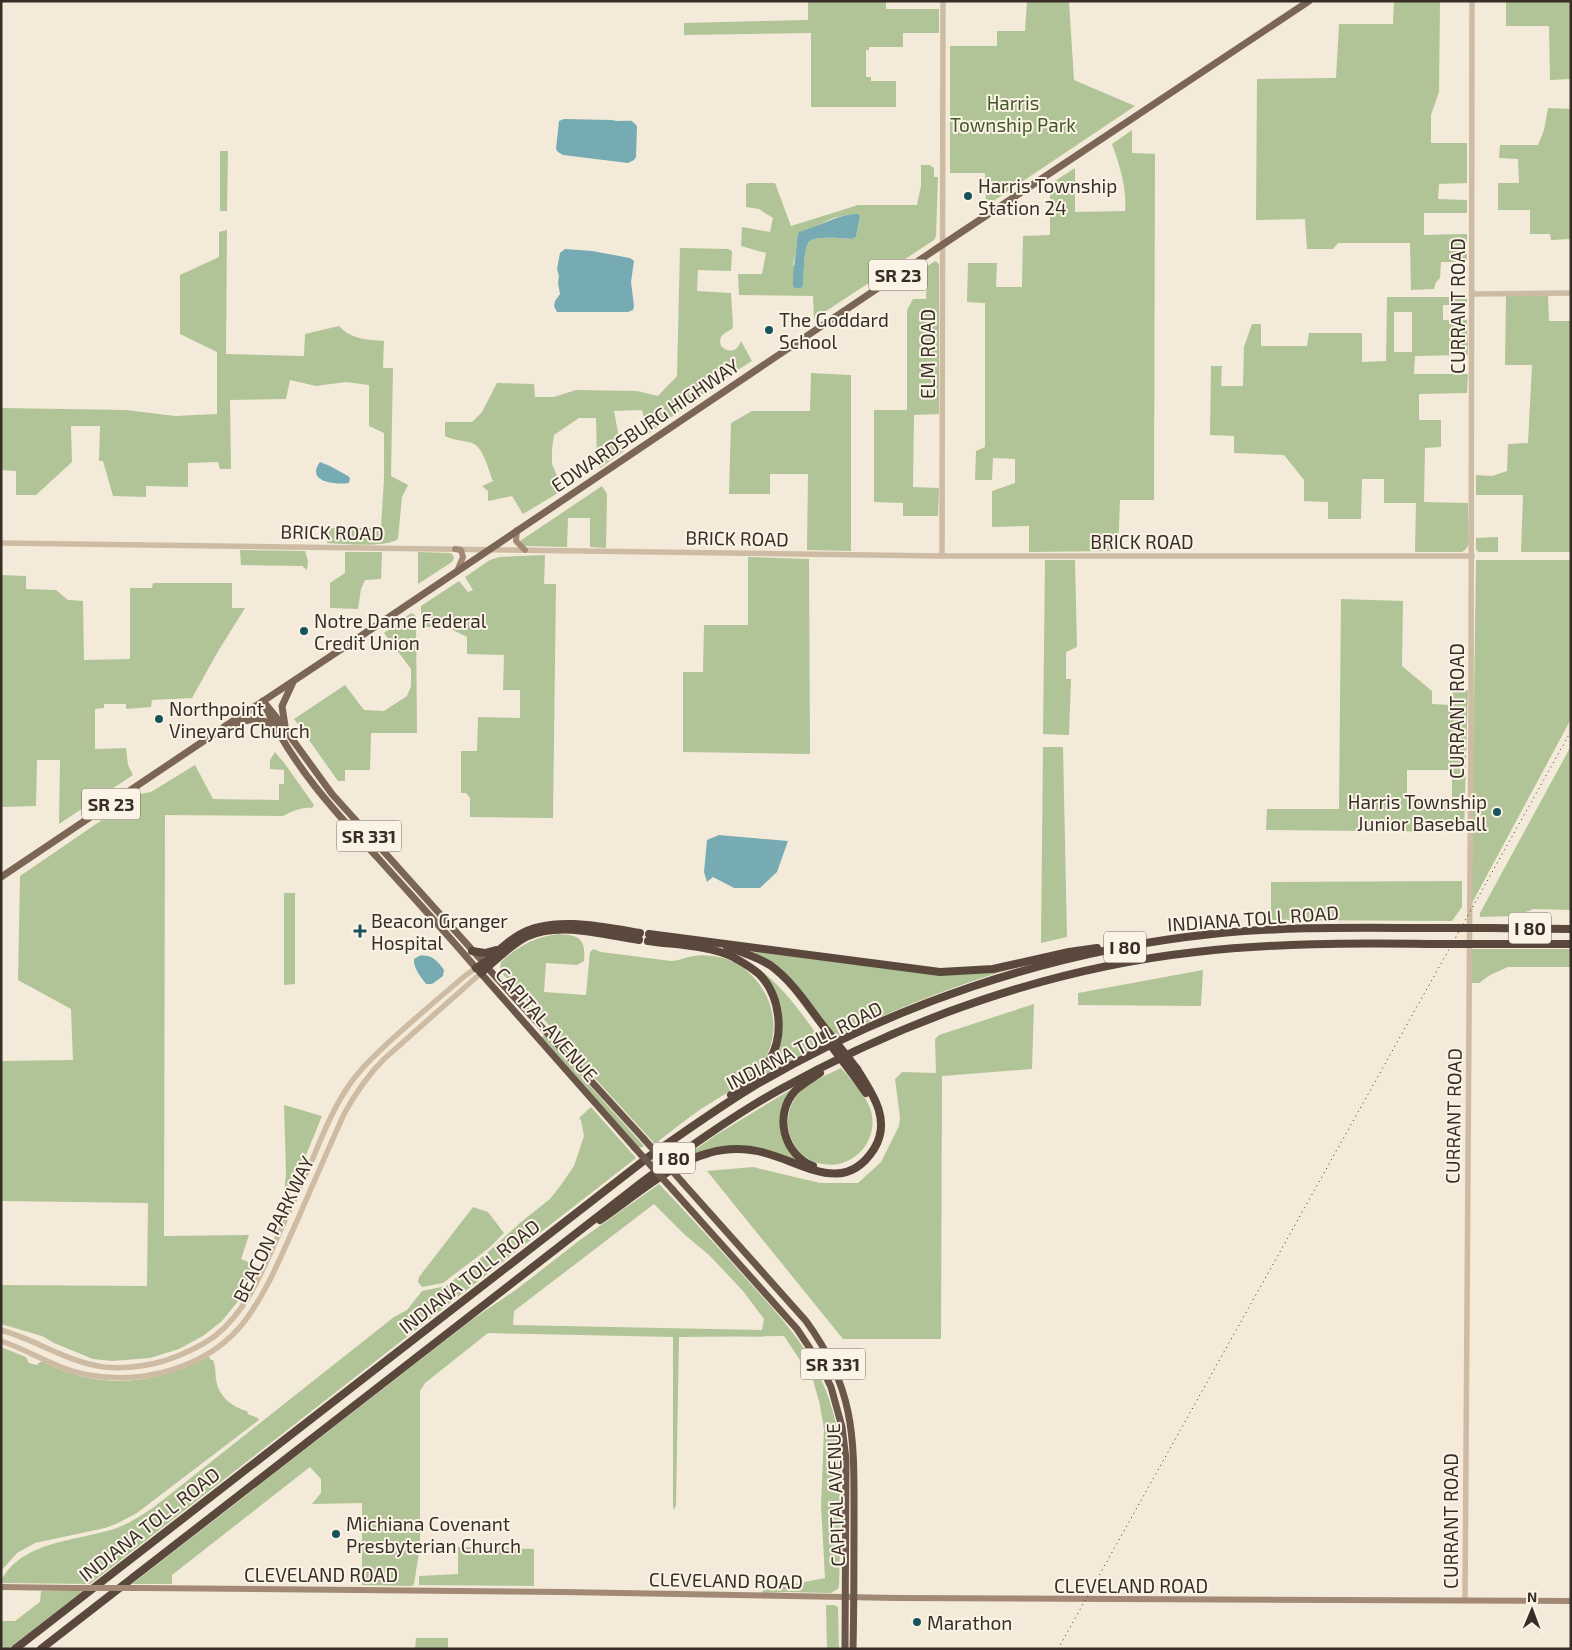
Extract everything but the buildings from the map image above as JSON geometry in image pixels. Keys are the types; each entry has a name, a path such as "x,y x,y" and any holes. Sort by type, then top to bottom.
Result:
{"highway":[{"path":"472,951 491,952 524,932 537,927 569,924 737,954 758,963 777,977 825,1034 876,1100 880,1108 881,1130 876,1146 868,1157 857,1166 844,1172 830,1174 816,1172 780,1158 748,1150 728,1150 709,1153 687,1160 583,1233 562,1244"},
{"name":"INDIANA TOLL ROAD","path":"15,1649 678,1136 748,1090 784,1069 842,1040 970,987 1082,956 1164,940 1276,929 1571,929"},
{"path":"482,968 521,940 544,931 568,930 732,944 920,970 959,972 993,969 1070,952 1164,940"},
{"path":"709,942 745,952 769,965 792,986 825,1034"},
{"name":"INDIANA TOLL ROAD","path":"41,1649 664,1166 718,1128 786,1086 887,1036 936,1016 1004,993 1060,977 1127,962 1194,952 1325,943 1571,944"},
{"path":"482,968 506,944"},
{"path":"678,1136 696,1119 750,1082 761,1072 775,1046 778,1031 778,1015 768,987 760,975 746,964 714,950"},
{"name":"CAPITAL AVENUE","path":"482,968 683,1183 806,1321 823,1345 836,1371 848,1410 854,1447 854,1649"},
{"name":"CAPITAL AVENUE","path":"482,968 635,1148 797,1329 812,1350 826,1376 839,1412 845,1447 845,1649"},
{"path":"854,1071 875,1108 877,1130 874,1141 865,1154 856,1162 845,1167 833,1169 820,1168 808,1164 797,1156 789,1146 784,1133 784,1118 787,1104 794,1092 806,1082 887,1036"}],"main road":[{"name":"EDWARDSBURG HIGHWAY","path":"1,877 488,549 1309,1"},
{"path":"517,530 516,541 525,550"},
{"path":"455,549 461,550 463,557 457,571"},
{"path":"283,733 282,706 294,681"},
{"name":"CAPITAL AVENUE","path":"263,701 306,775 325,800 482,968"},
{"path":"222,729 245,721 261,719 283,733"},
{"name":"CAPITAL AVENUE","path":"283,733 332,794 472,951 482,968"},
{"name":"CLEVELAND ROAD","path":"1,1587 524,1591 845,1597 1571,1601"}],"street":[{"name":"ELM ROAD","path":"942,556 943,1"},
{"name":"CURRANT ROAD","path":"1465,1601 1472,556 1472,1"},
{"path":"1472,294 1571,292"},
{"name":"BRICK ROAD","path":"1,543 942,556 1472,556"},
{"name":"BEACON PARKWAY","path":"1,1330 14,1333 61,1355 105,1367 143,1366 178,1357 215,1336 232,1319 256,1285 321,1138 350,1083 366,1063 403,1029 466,975 482,968"},
{"name":"BEACON PARKWAY","path":"1,1341 75,1372 109,1378 129,1378 158,1374 192,1362 220,1345 243,1323 265,1290 344,1114 356,1092 384,1059 482,968"}],"green space":[{"path":"808,1 886,1 886,9 939,9 939,33 903,33 903,47 869,47 869,50 866,50 866,77 871,77 871,81 896,81 896,107 811,107 811,33 684,35 684,23 808,20"},
{"name":"Harris Township Park","path":"1027,1 1069,1 1074,80 1135,106 986,206 985,173 950,173 950,46 997,46 997,31 1025,31"},
{"path":"1394,1 1440,1 1439,92 1431,115 1431,143 1467,143 1467,183 1439,184 1438,199 1467,200 1467,213 1424,213 1424,235 1467,234 1467,262 1441,262 1440,278 1436,282 1434,289 1411,290 1410,243 1338,243 1333,249 1307,249 1305,219 1256,220 1257,79 1336,78 1339,24 1393,24"},
{"path":"1506,1 1571,1 1571,79 1550,80 1549,26 1506,26"},
{"path":"1548,108 1571,109 1571,239 1551,240 1550,234 1530,234 1530,210 1498,210 1498,183 1519,183 1518,159 1499,158 1500,145 1538,145 1544,130"},
{"path":"1132,130 1132,153 1155,154 1154,500 1120,500 1118,551 1029,552 1029,526 992,527 992,491 1015,483 1015,459 993,458 992,480 975,480 976,451 985,447 985,303 967,302 968,263 997,263 996,287 1022,287 1023,236 1050,235 1050,184 1075,168 1075,212 1125,211 1124,185 1112,144"},
{"path":"220,151 228,151 227,211 220,211"},
{"path":"921,165 930,165 934,168 934,177 938,177 936,236 934,240 814,319 813,296 739,295 738,274 762,274 766,253 741,246 742,227 770,232 773,218 759,209 746,207 746,185 748,183 775,183 791,226 858,205 917,205 921,186","holes":["859,214 856,237 852,239 817,239 809,242 805,257 803,286 793,264 797,236 833,218"]},
{"path":"227,230 226,354 304,356 305,334 339,326 354,336 384,341 383,368 393,368 391,476 408,485 402,497 398,539 384,544 353,545 327,543 330,528 381,528 384,433 369,426 369,385 346,382 316,386 290,380 286,399 230,400 231,469 220,469 218,462 188,463 188,487 146,486 146,497 113,496 103,461 99,461 100,426 71,426 72,462 36,495 16,495 16,471 1,470 1,408 126,410 175,416 217,414 217,352 180,334 180,275 219,257 219,232"},
{"path":"680,248 728,249 732,251 731,271 698,270 697,291 731,293 733,326 732,329 721,337 720,343 721,346 730,351 738,347 741,341 752,361 725,378 648,434 642,410 614,411 620,443 624,451 600,468 597,462 596,418 579,418 554,435 552,464 563,490 523,514 512,496 488,501 488,491 482,486 493,481 483,454 472,443 445,436 445,422 472,422 482,412 497,383 534,384 535,397 554,397 576,390 637,391 658,396 677,376"},
{"path":"935,261 939,264 939,414 914,415 913,487 939,488 938,516 903,516 903,503 874,502 874,410 907,410 907,310 913,299 926,299 927,276 923,269"},
{"path":"1548,295 1549,321 1571,321 1571,552 1521,552 1523,495 1476,495 1476,475 1492,476 1507,471 1508,444 1528,443 1532,365 1505,365 1506,296"},
{"path":"1387,297 1465,297 1467,299 1467,305 1443,305 1443,320 1467,320 1468,355 1415,356 1414,374 1468,374 1467,393 1419,394 1419,420 1441,420 1441,447 1425,448 1424,502 1468,503 1469,544 1462,552 1415,552 1416,503 1384,503 1384,479 1362,479 1361,519 1328,519 1328,502 1304,501 1304,480 1284,455 1234,453 1234,436 1210,435 1211,366 1222,366 1221,386 1243,386 1244,347 1252,324 1261,324 1261,346 1307,346 1309,333 1362,333 1362,362 1386,361","holes":["1394,312 1412,312 1412,352 1394,352"]},
{"path":"811,373 851,375 851,551 807,550 808,474 770,474 770,494 729,494 731,423 752,411 810,411"},
{"path":"602,486 607,494 606,548 590,547 590,518 568,518 567,547 525,546 520,541"},
{"path":"1498,537 1498,552 1478,552 1476,549 1476,538"},
{"path":"240,550 305,551 308,561 307,570 302,566 241,565"},
{"path":"345,552 382,552 381,579 365,580 361,589 358,609 330,608 330,583 345,573"},
{"path":"418,552 450,553 454,558 452,562 418,584"},
{"path":"545,555 544,584 556,584 553,818 470,817 470,798 466,793 461,793 461,751 477,751 478,717 520,718 520,690 503,690 504,655 467,654 467,637 447,627 424,627 424,620 421,620 421,606 459,581 468,592 473,590 465,577 490,560 499,557"},
{"path":"748,557 809,559 810,754 683,752 683,672 703,672 704,625 748,625"},
{"path":"1045,560 1075,560 1077,647 1066,652 1066,679 1071,679 1069,735 1043,734"},
{"name":"Harris Township Junior Baseball","path":"1476,560 1571,560 1571,719 1471,905"},
{"path":"1,575 26,576 26,589 56,590 68,600 83,601 84,660 130,659 130,588 152,588 153,583 232,583 232,608 245,608 192,698 152,700 151,707 126,709 126,704 104,704 104,708 95,709 95,749 126,748 128,765 133,775 59,824 60,760 37,760 36,806 1,807"},
{"path":"1341,599 1403,601 1402,666 1432,691 1432,704 1452,705 1453,692 1468,690 1464,832 1266,830 1267,809 1339,809","holes":["1407,770 1452,770 1452,798 1407,798"]},
{"path":"411,613 415,615 416,619 417,733 371,733 370,770 345,770 345,781 338,781 294,719 345,685 364,710 384,711 407,696 411,686 411,669 384,633"},
{"path":"1571,746 1571,910 1534,909 1514,916 1480,917 1480,913"},
{"path":"1043,747 1063,747 1067,937 1041,943"},
{"path":"275,752 314,805 312,808 301,809 283,816 165,815 164,1236 249,1235 241,1259 255,1265 239,1300 222,1321 203,1336 179,1349 150,1358 112,1361 93,1359 42,1336 1,1324 1,1285 147,1286 148,1203 1,1201 1,1061 73,1060 71,1009 18,980 20,876 140,794 151,792 195,765 213,799 279,800 279,784 284,784 284,770 270,769 270,760"},
{"path":"1462,881 1462,907 1452,921 1271,920 1271,882"},
{"path":"284,893 295,893 295,984 284,985"},
{"path":"558,934 571,935 580,939 584,947 584,961 577,965 546,963 544,992 586,995 590,952 593,949 601,952 671,961 702,955 723,958 739,965 752,976 763,990 770,1005 773,1021 772,1038 767,1054 757,1069 744,1081 695,1113 655,1144 557,1037 547,1023 501,972 501,962 514,951 534,940"},
{"path":"748,949 914,971 1029,964 931,996 836,1037 771,962"},
{"path":"1472,949 1571,949 1571,967 1508,967 1490,975 1479,983 1472,983"},
{"path":"756,967 785,993 824,1044 756,1080 769,1063 779,1012"},
{"path":"1203,970 1201,1006 1078,1005 1078,993"},
{"path":"1034,1004 1032,1069 942,1076 941,1339 843,1339 707,1171 753,1167 820,1183 858,1183 881,1162 899,1126 900,1117 895,1079 902,1072 936,1073 935,1039 939,1035"},
{"path":"544,1035 644,1146 640,1148 633,1141 542,1037"},
{"path":"841,1068 868,1103 872,1119 872,1130 863,1150 855,1157 835,1165 823,1164 812,1161 795,1146 790,1136 789,1114 792,1103 803,1089"},
{"path":"795,1087 781,1121 800,1161 739,1147 673,1165 716,1135"},
{"path":"284,1105 322,1116 290,1194 284,1194 286,1173"},
{"path":"591,1107 636,1158 90,1584 3,1583 1,1581 10,1567 23,1557 37,1550 53,1544 117,1528 154,1507 394,1317 407,1310 422,1291 446,1286 550,1199 574,1166 584,1136 579,1118"},
{"path":"659,1184 788,1326 813,1363 823,1383 831,1405 838,1436 840,1523 838,1589 831,1593 762,1593 763,1590 825,1578 821,1505 824,1430 820,1405 813,1380 784,1336 679,1337 676,1505 674,1510 673,1337 488,1333 425,1383 420,1391 420,1546 414,1584 412,1586 362,1585 362,1503 312,1504 321,1493 321,1479 310,1467 172,1575 172,1584 132,1584 473,1319 517,1289 580,1240","holes":["654,1204 685,1235 709,1255 743,1291 764,1319 762,1330 513,1325 514,1311"]},
{"path":"473,1207 488,1212 504,1233 489,1248 443,1283 422,1287 418,1282 419,1277"},
{"path":"1,1347 26,1357 29,1363 37,1365 43,1362 85,1377 126,1381 167,1374 208,1356 213,1360 217,1385 223,1396 231,1404 247,1411 248,1414 259,1420 137,1513 105,1528 35,1543 17,1553 1,1571"},
{"path":"458,1547 534,1549 534,1586 419,1585 419,1576 458,1574"},
{"path":"41,1591 83,1591 8,1649 1,1649 1,1621 15,1621 40,1602"},
{"path":"826,1605 838,1607 839,1649 827,1649"},
{"path":"416,1638 448,1638 448,1649 415,1649"}],"water":[{"path":"564,119 632,121 637,126 636,157 628,163 563,155 556,149 559,121"},
{"path":"859,214 860,216 856,237 852,239 817,239 809,242 805,257 803,286 795,288 793,286 793,273 799,232 840,217"},
{"path":"565,249 592,251 630,258 634,261 631,282 633,310 628,312 557,312 554,306 560,294 557,269 560,253"},
{"path":"320,462 348,476 350,478 349,483 330,483 319,478 316,474 316,469"},
{"path":"719,835 788,841 777,872 760,888 734,888 713,877 707,882 704,872 707,840"},
{"path":"419,956 427,956 436,961 444,970 443,976 432,984 426,984 415,966 414,959"}],"railway":[{"path":"1058,1649 1571,731"}],"place":[{"name":"Harris Township Station 24","path":"968,196"},
{"name":"The Goddard School","path":"769,330"},
{"name":"Notre Dame Federal Credit Union","path":"304,631"},
{"name":"Northpoint Vineyard Church","path":"159,719"},
{"name":"Harris Township Junior Baseball","path":"1497,812"},
{"name":"Beacon Granger Hospital","path":"360,931"},
{"name":"Michiana Covenant Presbyterian Church","path":"336,1534"},
{"name":"Marathon","path":"917,1622"}]}
